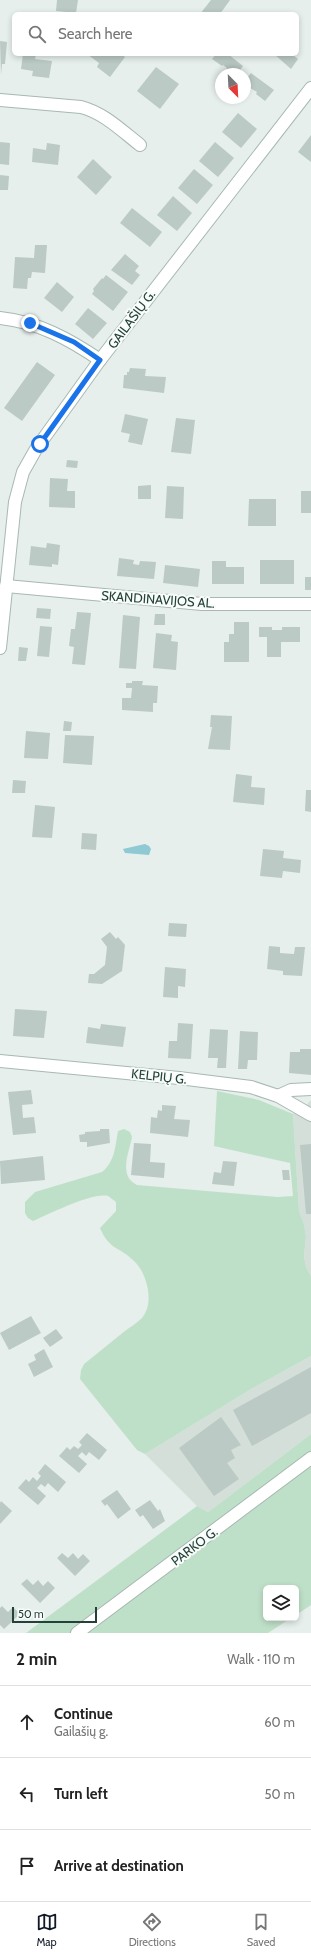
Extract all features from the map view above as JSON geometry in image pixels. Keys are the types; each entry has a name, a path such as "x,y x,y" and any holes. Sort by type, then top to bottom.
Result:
{"street":[{"name":"GAILAŠIŲ G.","path":"0,648 15,502 24,472 36,449 100,360 311,88"},
{"path":"0,100 81,107 92,110 103,115 140,145"},
{"path":"0,318 30,323 52,332 74,342 100,360"},
{"name":"SKANDINAVIJOS AL.","path":"6,586 202,604 311,604"},
{"name":"KELPIŲ G.","path":"0,1061 179,1078 244,1086 278,1096 311,1115"},
{"path":"278,1096 291,1090 311,1089"},
{"name":"PARKO G.","path":"77,1633 311,1458"}],"shaded area":[{"path":"311,1100 311,1276 306,1267 304,1256 306,1236 304,1224 299,1211 293,1114 305,1107"},
{"path":"311,1356 311,1434 208,1512 197,1506 145,1454 253,1388"}],"green space":[{"path":"217,1091 259,1100 293,1114 299,1211 304,1224 306,1236 304,1256 306,1267 311,1276 311,1356 253,1388 145,1454 137,1450 80,1379 81,1370 84,1364 140,1320 146,1312 148,1304 148,1288 139,1266 129,1256 111,1245 100,1228 116,1211 116,1202 108,1196 92,1197 71,1204 33,1221 28,1218 25,1213 25,1202 35,1192 102,1172 110,1163 112,1158 118,1131 124,1129 130,1132 132,1137 127,1157 126,1170 131,1181 137,1185 278,1197 293,1196 290,1163 214,1146"},
{"path":"311,1434 311,1605 299,1613 299,1585 263,1585 263,1621 286,1621 268,1633 26,1633 197,1506 208,1512"}],"water":[{"path":"145,844 151,849 149,855 125,853 123,849"}],"building":[{"path":"57,0 78,0 76,12 56,11"},
{"path":"211,0 230,0 221,12 202,12"},
{"path":"0,41 7,42 5,64 2,64 1,75"},
{"path":"23,56 36,56 35,59 52,61 49,78 32,76 33,71 21,69"},
{"path":"90,56 125,57 110,77 97,67 99,63"},
{"path":"214,56 230,56 243,66 242,68 227,68 223,65 222,66 212,59"},
{"path":"276,56 294,56 298,59 291,69"},
{"path":"156,67 179,84 160,109 137,91"},
{"path":"251,73 274,90 265,101 256,94 257,92 251,88"},
{"path":"238,113 257,129 241,148 222,132"},
{"path":"311,135 311,162 298,152"},
{"path":"0,142 10,143 9,165 0,164"},
{"path":"215,142 234,158 218,177 199,161"},
{"path":"47,143 60,145 58,165 32,162 33,148 46,150"},
{"path":"93,159 112,177 96,195 77,177"},
{"path":"194,169 213,185 197,204 178,188"},
{"path":"0,175 9,176 8,190 0,190"},
{"path":"173,196 192,213 177,231 157,215"},
{"path":"132,208 162,232 150,247 120,223"},
{"path":"35,245 47,245 45,273 32,272 31,278 28,278 27,289 13,288 15,257 34,258"},
{"path":"125,254 139,266 135,271 140,275 132,285 111,270"},
{"path":"106,275 128,292 113,311 92,294 94,291 93,289"},
{"path":"57,282 74,297 62,312 44,298"},
{"path":"88,308 107,323 93,339 75,324"},
{"path":"37,362 55,375 22,421 4,408"},
{"path":"130,368 146,369 145,376 166,377 164,393 123,388 124,375 127,375"},
{"path":"125,414 148,419 142,445 128,442 130,434 121,432"},
{"path":"176,418 195,420 191,454 171,452"},
{"path":"67,460 78,461 77,468 66,467"},
{"path":"50,478 68,479 67,491 75,491 75,508 49,507"},
{"path":"151,485 151,499 138,499 138,486"},
{"path":"167,486 184,487 183,519 165,518"},
{"path":"301,491 311,491 311,513 301,513"},
{"path":"249,499 276,499 276,526 248,526"},
{"path":"47,543 60,545 58,565 52,564 52,567 29,565 31,546 46,548"},
{"path":"119,558 134,560 133,564 139,565 140,561 156,562 154,579 117,576"},
{"path":"260,560 294,560 294,584 260,584"},
{"path":"212,561 226,561 226,567 244,567 244,584 212,584"},
{"path":"165,565 200,569 198,587 163,583"},
{"path":"305,577 311,577 311,590 305,590"},
{"path":"37,608 51,609 50,619 36,618"},
{"path":"77,612 91,613 85,665 72,664 74,647 69,646 71,629 75,629"},
{"path":"155,614 165,614 165,625 154,625"},
{"path":"123,615 140,617 136,669 119,668"},
{"path":"234,622 249,622 249,662 224,662 224,642 229,642 229,634 234,634"},
{"path":"40,626 52,627 49,657 37,656"},
{"path":"259,627 272,627 272,630 282,630 282,627 300,627 300,642 281,642 281,657 267,657 267,637 259,637"},
{"path":"156,633 172,635 171,641 178,642 176,670 153,668"},
{"path":"19,647 28,648 26,661 18,661"},
{"path":"132,681 143,681 142,685 158,686 157,703 153,703 153,712 122,710 122,698 131,698 132,688 126,688 126,683 132,683"},
{"path":"211,715 232,716 230,750 208,749 212,727 210,727"},
{"path":"64,721 72,722 71,731 63,731"},
{"path":"26,731 50,733 48,759 24,758"},
{"path":"65,735 94,736 92,765 63,763"},
{"path":"236,774 252,776 251,787 265,788 264,805 233,802"},
{"path":"13,780 26,781 25,793 12,793"},
{"path":"306,790 311,790 311,812 305,811"},
{"path":"35,805 55,807 52,838 32,837"},
{"path":"82,833 97,834 96,850 81,849"},
{"path":"263,849 284,851 283,858 301,860 300,873 283,871 282,878 260,876"},
{"path":"169,923 187,924 186,937 168,936"},
{"path":"110,932 116,939 118,937 125,945 122,971 102,984 88,983 89,974 94,974 105,965 107,947 101,939"},
{"path":"269,946 280,947 280,953 294,954 295,947 305,947 302,976 283,975 283,971 267,969"},
{"path":"165,967 186,969 185,987 178,986 178,998 163,997"},
{"path":"15,1009 47,1011 44,1038 13,1036"},
{"path":"178,1023 193,1024 191,1059 168,1058 169,1041 177,1041"},
{"path":"101,1024 126,1027 123,1047 86,1043 88,1027 100,1029"},
{"path":"210,1029 228,1030 226,1068 217,1068 218,1058 208,1058"},
{"path":"240,1031 258,1032 257,1060 248,1060 247,1069 238,1069"},
{"path":"300,1049 311,1049 311,1075 289,1073 290,1052 300,1052"},
{"path":"31,1090 33,1104 22,1105 23,1118 34,1117 36,1133 13,1135 8,1092"},
{"path":"162,1105 176,1106 174,1119 190,1120 188,1137 150,1133 151,1117 157,1118 158,1110 162,1111"},
{"path":"100,1129 109,1129 110,1143 87,1147 87,1142 80,1142 79,1135 85,1134 85,1132 100,1131"},
{"path":"134,1143 151,1144 150,1162 165,1163 164,1178 131,1175"},
{"path":"311,1144 311,1214 306,1214 300,1145"},
{"path":"43,1156 45,1180 1,1184 0,1161"},
{"path":"223,1161 237,1162 234,1186 212,1184 214,1172 221,1173"},
{"path":"282,1170 289,1170 290,1180 283,1180"},
{"path":"31,1316 41,1333 9,1350 0,1333"},
{"path":"56,1329 63,1338 50,1347 43,1338"},
{"path":"44,1349 53,1367 34,1377 28,1364 36,1360 34,1355"},
{"path":"311,1367 311,1413 252,1446 233,1410"},
{"path":"221,1417 241,1445 231,1450 235,1458 227,1463 239,1479 214,1496 179,1448"},
{"path":"87,1433 107,1450 99,1460 89,1452 86,1456 82,1452 78,1456 87,1464 79,1473 59,1456 67,1447 70,1450 74,1446 78,1449 82,1445 79,1442"},
{"path":"45,1464 66,1482 58,1492 48,1483 45,1487 41,1484 37,1488 46,1496 38,1505 18,1488 26,1479 29,1482 33,1477 37,1481 41,1476 38,1473"},
{"path":"117,1490 131,1509 118,1519 107,1504 105,1506 101,1501"},
{"path":"150,1500 158,1511 160,1509 165,1521 153,1529 143,1515 140,1517 135,1510"},
{"path":"1,1501 12,1511 0,1524 0,1503"},
{"path":"62,1553 68,1558 73,1553 78,1559 83,1554 90,1561 75,1576 57,1558"},
{"path":"27,1579 33,1585 38,1580 43,1586 48,1581 55,1588 40,1603 21,1584"},
{"path":"2,1606 8,1612 13,1607 20,1614 4,1629 0,1625 0,1608"}],"route":[{"path":"30,323 74,342 100,360 40,444"}]}
